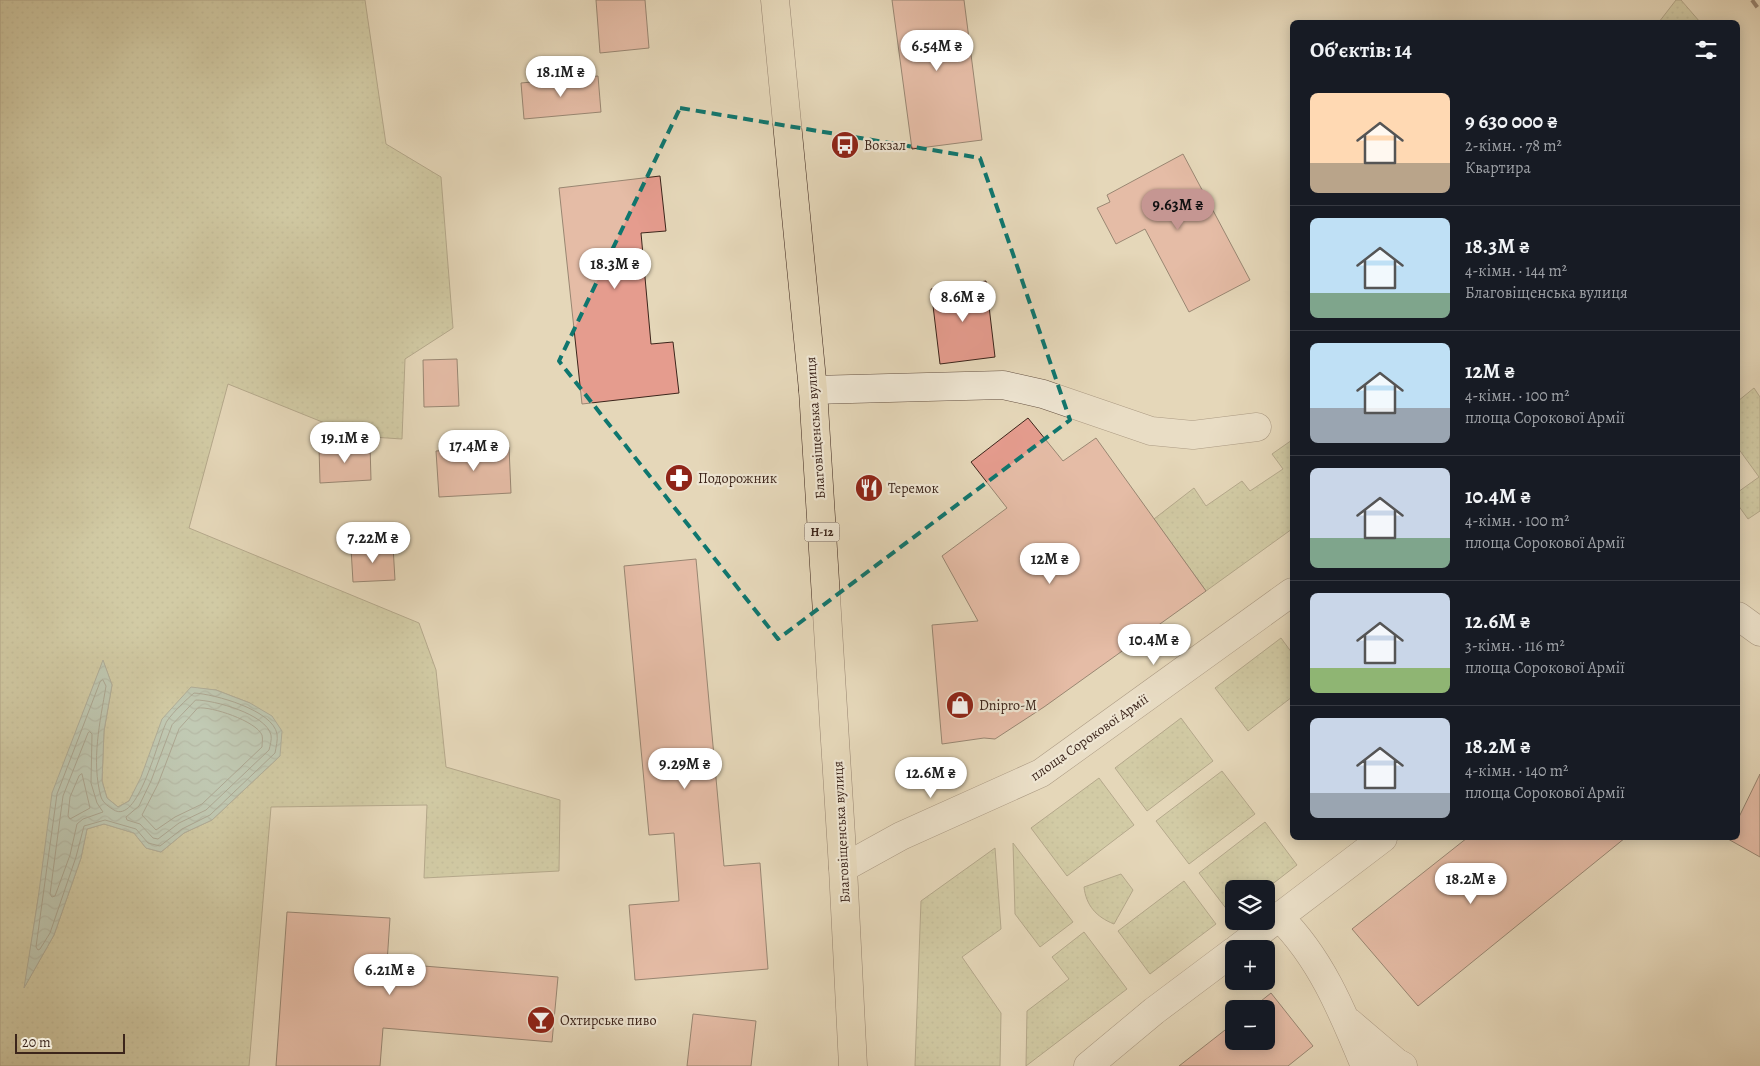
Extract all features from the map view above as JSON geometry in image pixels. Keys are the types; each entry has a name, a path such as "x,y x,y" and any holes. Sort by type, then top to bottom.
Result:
{"main road":[{"name":"Благовіщенська вулиця","path":"775,0 813,390 843,868 853,1066"},
{"path":"851,1031 872,1066"}],"street":[{"path":"813,390 1003,385 1044,394 1151,431 1193,435 1257,427"},
{"name":"площа Сорокової Армії","path":"843,868 901,836 1041,773 1290,593"},
{"path":"1740,617 1760,632"},
{"path":"1248,940 1380,840"},
{"path":"1279,917 1290,928 1319,967 1346,1020 1365,1066"},
{"path":"1088,1066 1154,1011 1225,958"},
{"path":"1346,1020 1403,1066"}],"highlighted area":[{"path":"680,108 980,158 1070,420 778,639 559,361"}],"green space":[{"path":"0,0 365,0 386,144 441,177 453,328 405,359 402,439 357,436 228,384 189,528 419,623 436,670 446,767 560,800 559,871 424,878 427,805 271,807 249,1066 0,1066","holes":["103,661 112,685 104,731 102,781 107,798 118,807 129,801 191,688 216,690 250,703 280,756 212,820 184,833 161,852 146,848 134,833 104,824 87,829 81,858 54,935 25,986 38,899 77,729"]},
{"path":"1676,0 1681,0 1698,20 1661,20"},
{"path":"1754,388 1760,397 1760,511 1748,519 1740,508 1740,491 1759,477 1740,451 1740,399"},
{"path":"1290,441 1290,530 1206,591 1154,519 1194,488 1206,506 1242,481 1250,491 1283,469 1272,454"},
{"path":"1281,638 1290,650 1290,699 1248,731 1215,688"},
{"path":"1181,718 1213,761 1147,811 1115,768"},
{"path":"1222,771 1255,814 1189,864 1156,821"},
{"path":"1099,778 1134,825 1067,876 1031,828"},
{"path":"1265,822 1297,865 1275,882 1275,880 1225,880 1225,907 1199,873"},
{"path":"1013,843 1073,922 1040,947 1015,914"},
{"path":"995,848 1001,929 962,957 1001,1013 1000,1066 915,1066 921,901"},
{"path":"1121,874 1133,890 1114,924 1102,918 1093,910 1087,899 1084,887"},
{"path":"1184,881 1216,924 1150,974 1118,931"},
{"path":"1084,932 1127,989 1026,1066 1027,1011 1069,979 1052,957"}],"water":[{"path":"103,660 112,685 104,731 102,781 107,798 118,807 129,801 141,777 162,719 191,687 216,690 250,703 272,716 282,731 280,756 212,820 184,833 161,852 146,848 134,833 104,824 87,829 81,858 54,935 24,988 52,793"}],"building":[{"path":"596,0 645,0 649,48 600,53"},
{"path":"892,0 964,0 982,140 912,149"},
{"path":"598,76 601,112 524,119 521,83"},
{"path":"1183,154 1250,280 1189,312 1145,229 1116,244 1097,208 1110,202 1107,195"},
{"path":"660,176 666,231 641,233 651,344 673,342 679,393 582,404 559,188"},
{"path":"986,281 995,357 940,364 931,289"},
{"path":"457,359 459,406 424,407 423,360"},
{"path":"1028,418 1063,461 1096,438 1206,591 1044,707 995,739 984,738 942,744 932,625 978,621 942,556 1007,508 971,462"},
{"path":"370,445 371,480 320,483 319,447"},
{"path":"509,447 511,493 439,497 436,451"},
{"path":"393,546 395,580 353,582 351,548"},
{"path":"696,559 724,866 760,863 768,969 635,980 629,905 679,901 674,833 649,835 624,566"},
{"path":"1760,774 1760,857 1730,840 1740,840 1740,815"},
{"path":"1464,840 1623,840 1418,1006 1352,929"},
{"path":"287,912 390,918 387,963 558,977 552,1042 383,1028 380,1066 276,1066"},
{"path":"1271,993 1313,1046 1288,1066 1179,1066 1225,1030 1225,1050 1275,1050 1275,1000 1262,1000"},
{"path":"693,1014 756,1021 751,1066 687,1066"}],"railway":[{"path":"1752,0 1760,11"}],"place":[{"name":"Вокзал","path":"845,145"},
{"name":"Подорожник","path":"679,478"},
{"name":"Теремок","path":"869,488"},
{"name":"Dnipro-M","path":"960,705"},
{"name":"Охтирське пиво","path":"541,1020"}]}
